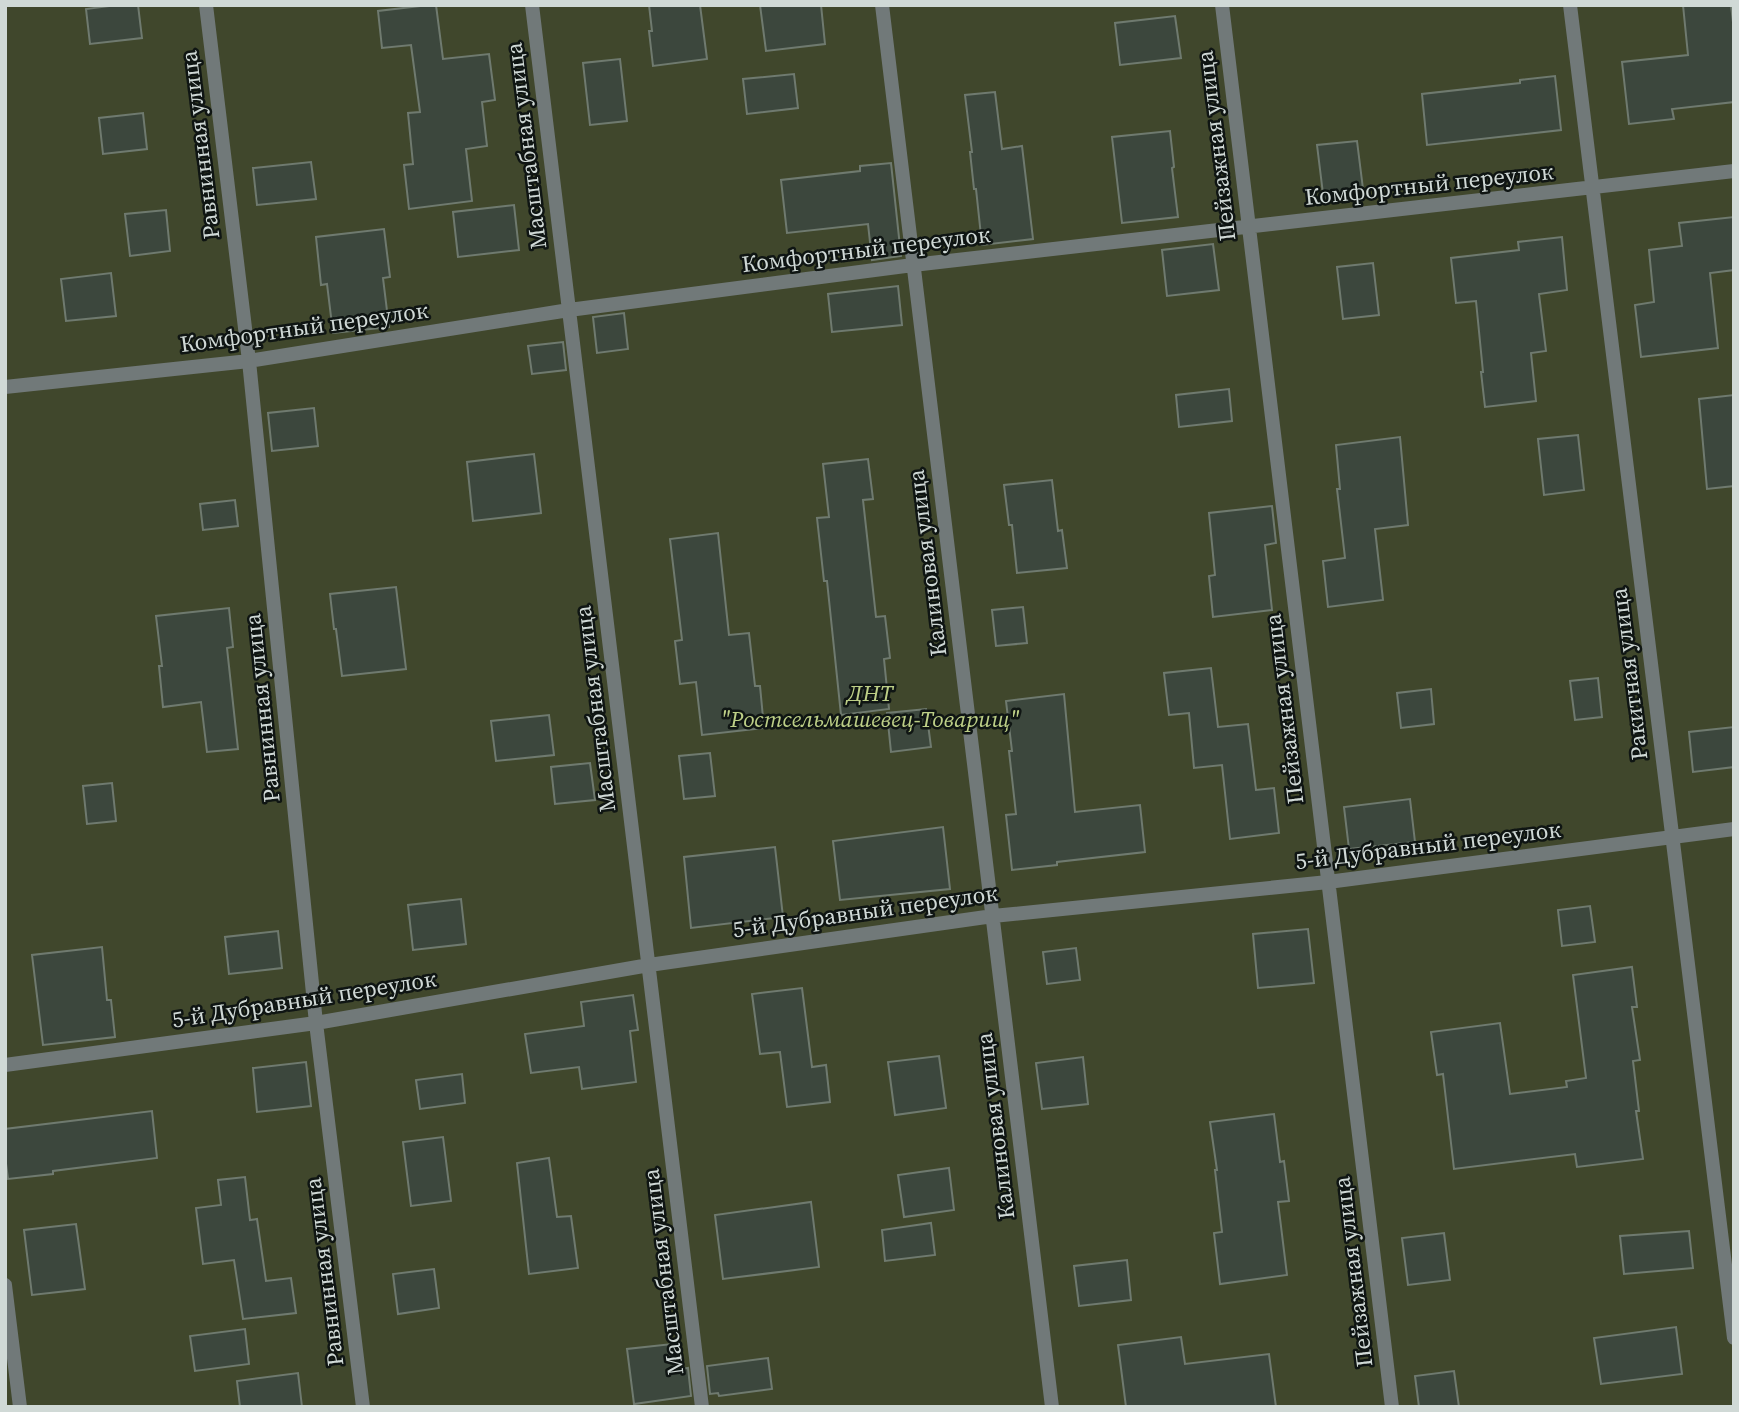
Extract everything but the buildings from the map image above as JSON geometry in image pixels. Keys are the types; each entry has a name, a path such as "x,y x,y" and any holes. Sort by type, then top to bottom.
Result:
{"lane":[{"name":"Равнинная улица","path":"205,5 249,360 316,1023 363,1407"},
{"name":"Масштабная улица","path":"532,5 702,1407"},
{"name":"Калиновая улица","path":"882,5 1052,1407"},
{"name":"Пейзажная улица","path":"1222,5 1392,1407"},
{"name":"Ракитная улица","path":"1570,5 1734,1338"},
{"name":"Комфортный переулок","path":"5,387 249,360 569,310 913,265 1734,172"},
{"name":"5-й Дубравный переулок","path":"5,1065 316,1023 649,965 993,916 1328,882 1734,829"},
{"path":"5,1285 20,1407"}],"green space":[{"name":"ДНТ \"Ростсельмашевец-Товарищ\"","path":"5,5 1734,5 1734,1407 5,1407"}]}
